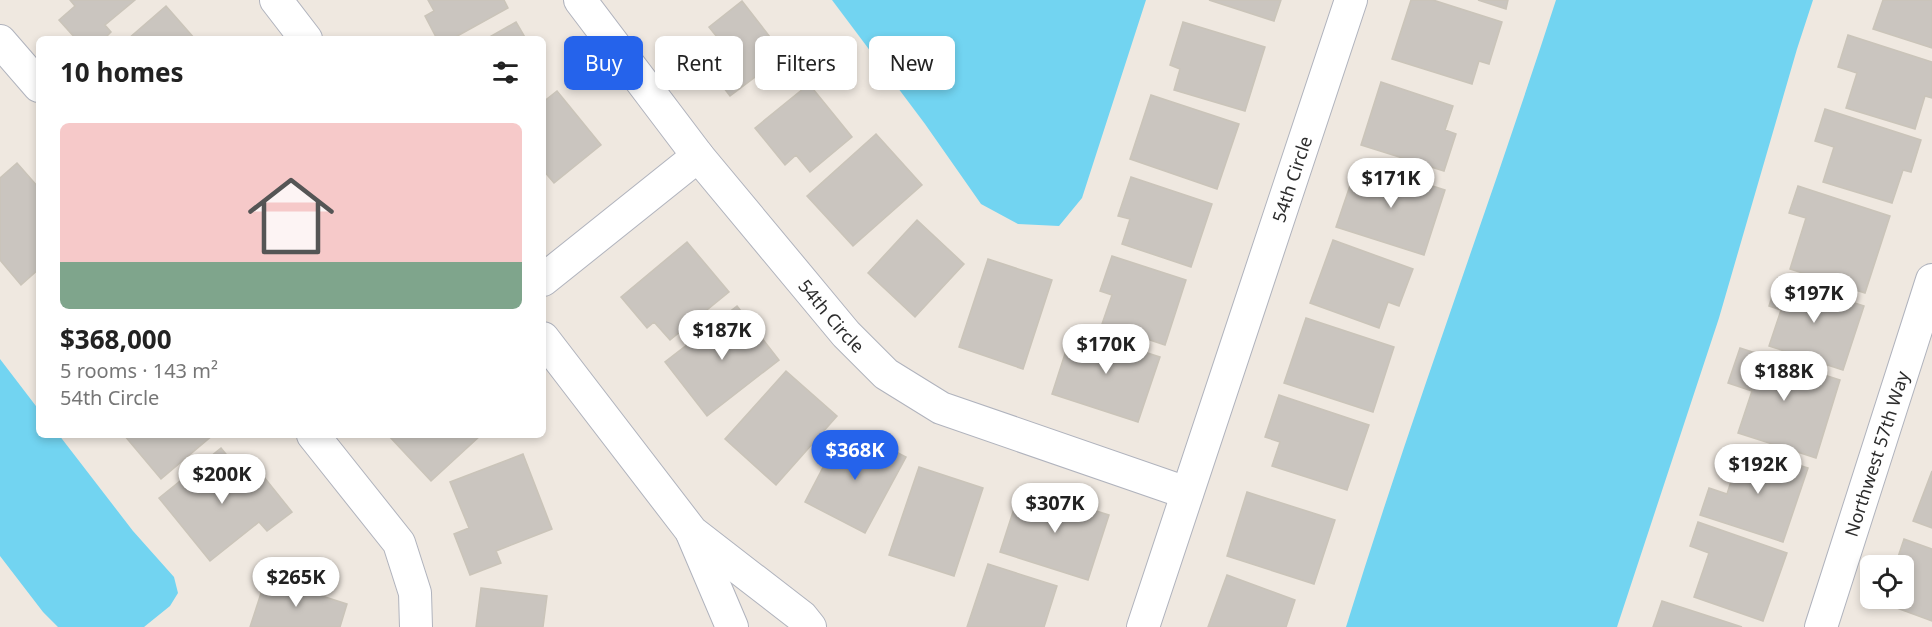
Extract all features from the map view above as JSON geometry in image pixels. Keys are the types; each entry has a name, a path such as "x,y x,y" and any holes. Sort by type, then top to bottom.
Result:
{"street":[{"path":"276,0 304,36"},
{"name":"54th Circle","path":"580,0 698,156 846,334 886,374 941,408 1187,493"},
{"name":"54th Circle","path":"1143,627 1351,0"},
{"path":"0,42 36,83"},
{"path":"546,278 698,156"},
{"name":"Northwest 57th Way","path":"1821,627 1932,280"},
{"path":"546,343 692,532 802,617 810,627"},
{"path":"315,438 399,543 415,593 416,627"},
{"path":"692,532 732,627"}],"water":[{"path":"832,0 1146,0 1082,198 1059,226 1018,224 981,204 900,90 955,90 955,36 869,36 869,49"},
{"path":"1556,0 1813,0 1719,318 1617,627 1346,627 1397,470"},
{"path":"0,359 36,406 36,438 61,438 133,531 174,577 178,593 170,606 144,627 58,627 43,612 0,556"}],"building":[{"path":"70,0 135,0 105,25 111,32 107,36 73,36 59,20 75,6"},
{"path":"428,0 504,0 508,8 457,36 435,36 425,16 434,11"},
{"path":"1209,0 1281,0 1274,21"},
{"path":"1411,0 1433,0 1502,22 1489,64 1479,61 1472,84 1392,59"},
{"path":"1478,0 1508,0 1506,9"},
{"path":"1883,0 1932,0 1932,48 1873,29"},
{"path":"742,1 769,36 755,36 755,77 743,86 743,36 716,36 709,27"},
{"path":"166,6 192,36 131,36"},
{"path":"516,22 524,36 491,36"},
{"path":"1183,22 1265,47 1245,111 1174,90 1180,69 1170,65"},
{"path":"1848,35 1932,62 1932,98 1925,96 1915,129 1846,108 1857,73 1838,67"},
{"path":"1381,82 1453,106 1445,130 1456,134 1444,171 1361,145"},
{"path":"725,90 738,90 730,96"},
{"path":"802,90 814,90 852,137 810,172 796,155 785,165 755,128"},
{"path":"557,91 601,145 554,183 546,174 546,100"},
{"path":"1151,95 1239,124 1217,189 1130,159"},
{"path":"1825,109 1921,140 1911,172 1903,170 1892,203 1823,182 1834,147 1815,141"},
{"path":"876,134 922,185 853,246 807,196"},
{"path":"1358,162 1445,190 1424,255 1336,227"},
{"path":"17,163 36,185 36,272 21,285 0,260 0,178"},
{"path":"1131,177 1212,204 1191,267 1122,244 1130,219 1118,216"},
{"path":"1798,186 1890,216 1865,293 1790,269 1806,218 1789,213"},
{"path":"917,220 964,264 915,317 868,273"},
{"path":"1333,240 1413,269 1399,306 1388,302 1379,328 1310,303"},
{"path":"687,242 729,292 670,340 654,322 647,328 621,297"},
{"path":"1112,256 1186,280 1165,345 1102,324 1112,295 1100,291"},
{"path":"988,259 1052,280 1023,369 959,347"},
{"path":"1778,278 1864,306 1843,370 1769,346 1781,310 1769,306"},
{"path":"737,306 779,360 707,416 665,362"},
{"path":"1306,318 1394,347 1373,412 1284,383"},
{"path":"1073,329 1160,357 1138,422 1052,394"},
{"path":"1740,348 1840,380 1816,458 1738,433 1752,391 1728,383"},
{"path":"786,371 837,416 776,485 725,439"},
{"path":"1279,395 1369,425 1347,490 1272,466 1280,442 1265,437"},
{"path":"842,431 878,450 881,444 906,457 865,533 805,502"},
{"path":"127,438 209,438 161,479"},
{"path":"391,438 478,438 431,481"},
{"path":"1742,447 1808,468 1783,542 1700,515 1709,488 1727,494"},
{"path":"221,448 252,486 264,477 292,512 267,531 259,522 210,561 159,498"},
{"path":"523,454 552,529 496,551 501,563 470,575 454,534 469,528 450,482"},
{"path":"919,467 983,488 954,576 889,555"},
{"path":"1932,471 1932,528 1913,521"},
{"path":"1021,487 1109,515 1088,580 1000,552"},
{"path":"1247,492 1335,520 1314,584 1227,556"},
{"path":"1698,522 1787,553 1763,621 1694,597 1709,553 1690,546"},
{"path":"1904,539 1932,549 1932,621 1900,609 1914,609 1914,555 1899,555"},
{"path":"988,564 1057,586 1044,627 967,627"},
{"path":"1227,575 1295,600 1286,627 1208,627"},
{"path":"266,578 347,604 340,627 250,627"},
{"path":"481,588 547,596 543,627 476,627"},
{"path":"1662,601 1742,627 1653,627"}]}
